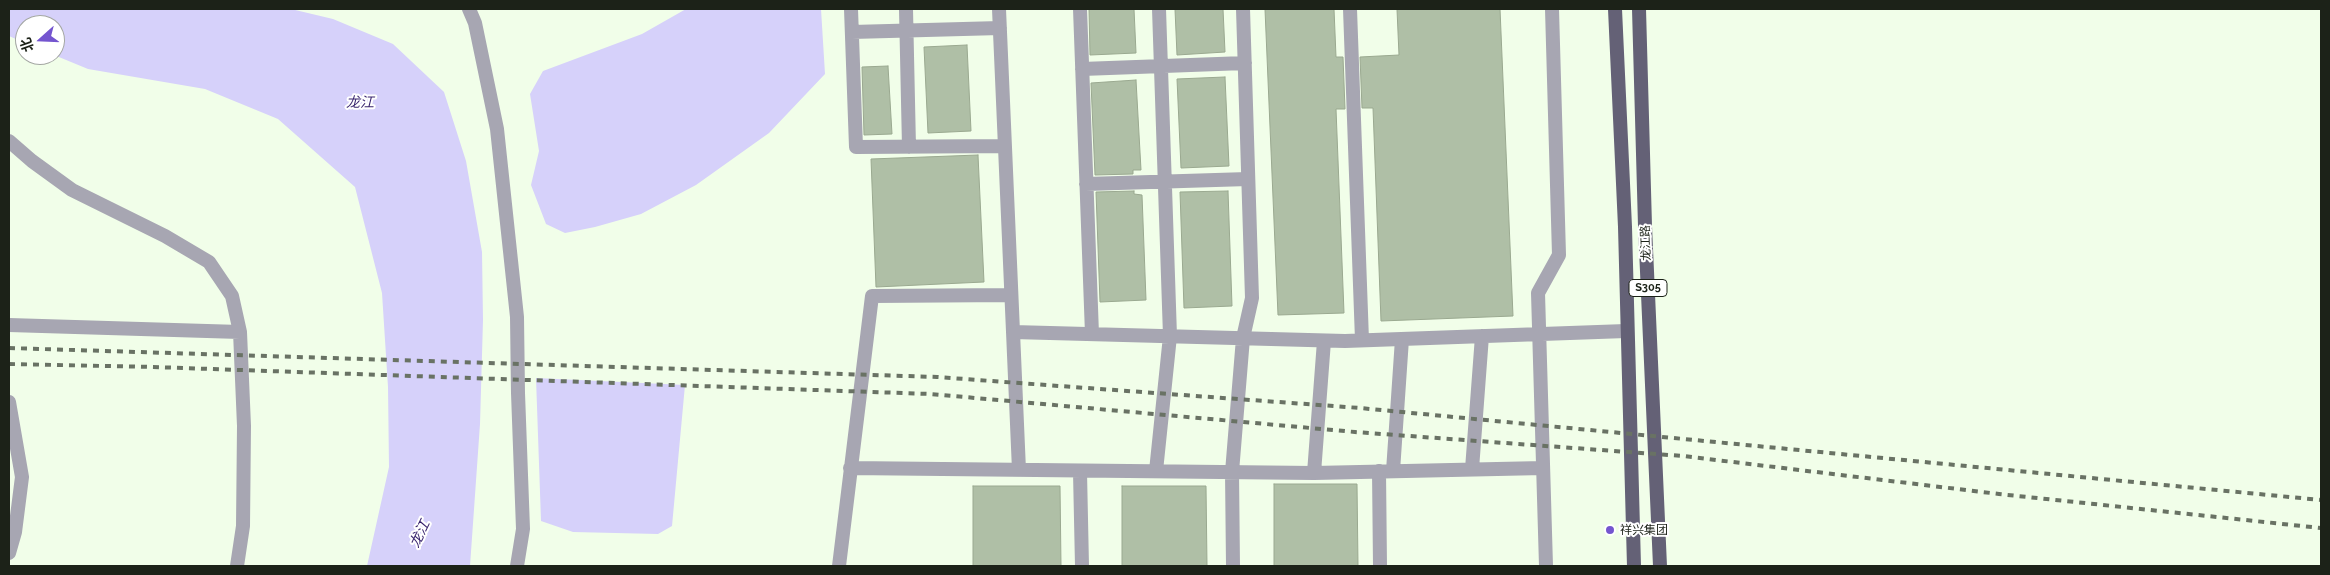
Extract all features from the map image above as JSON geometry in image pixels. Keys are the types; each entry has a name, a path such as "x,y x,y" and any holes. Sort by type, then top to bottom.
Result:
{"main road":[{"name":"龙江路","path":"1615,9 1625,227 1626,331 1634,566"},
{"name":"龙江路","path":"1639,9 1645,216 1660,566"}],"street":[{"path":"470,9 475,23 497,129 517,317 523,529 518,566"},
{"path":"851,9 856,147 1005,146"},
{"path":"906,9 909,147"},
{"path":"1000,9 1019,470"},
{"path":"1080,9 1092,334"},
{"path":"1156,471 1170,336 1159,9"},
{"path":"1233,566 1232,472 1243,338 1252,298 1243,9"},
{"path":"1350,9 1362,340"},
{"path":"1546,566 1538,292 1559,255 1552,9"},
{"path":"852,32 1000,28"},
{"path":"1082,69 1245,63"},
{"path":"9,141 32,162 72,190 165,236 210,262 232,296 240,332 244,426 243,516 237,566"},
{"path":"1086,184 1248,179"},
{"path":"839,566 872,296 1011,295"},
{"path":"9,325 240,332"},
{"path":"1013,332 1324,341 1626,331"},
{"path":"1472,469 1482,336"},
{"path":"1380,566 1386,471 1402,339"},
{"path":"1314,473 1324,341"},
{"path":"9,402 22,476 15,532 9,553"},
{"path":"850,468 1080,472 1314,473 1543,468"},
{"path":"1080,472 1082,566"}],"water":[{"name":"龙江","path":"9,9 291,9 333,19 393,44 444,92 466,161 482,252 483,320 480,424 470,566 367,566 389,467 388,387 382,293 355,187 278,119 205,89 88,69 65,60 65,15 15,15 15,39 9,36"},
{"path":"686,9 821,9 825,74 769,133 696,185 641,214 595,227 565,233 546,224 531,185 539,151 530,94 543,71 642,34"},
{"path":"536,378 685,385 672,526 658,534 573,532 541,521"}],"building":[{"path":"1089,9 1134,9 1136,53 1090,55"},
{"path":"1175,9 1223,9 1225,52 1177,55"},
{"path":"1265,9 1334,9 1336,57 1343,57 1345,109 1336,109 1344,313 1278,315"},
{"path":"1397,9 1500,9 1513,316 1381,321 1373,108 1362,108 1360,57 1399,55"},
{"path":"967,45 971,131 928,133 924,47"},
{"path":"888,66 892,134 864,135 862,67"},
{"path":"1225,77 1229,166 1181,168 1177,79"},
{"path":"1136,80 1141,170 1133,170 1133,174 1095,175 1091,83"},
{"path":"978,155 984,282 876,287 871,159"},
{"path":"1134,191 1134,194 1142,195 1146,300 1100,302 1096,192"},
{"path":"1228,191 1232,306 1184,308 1180,192"},
{"path":"1274,484 1357,484 1358,566 1274,566"},
{"path":"973,486 1060,486 1061,566 973,566"},
{"path":"1122,486 1206,486 1207,566 1122,566"}],"railway":[{"path":"9,348 937,377 1360,408 2321,500"},
{"path":"9,364 153,367 931,394 1355,432 1683,456 1999,494 2321,528"}],"place":[{"name":"祥兴集团","path":"1610,530"}]}
